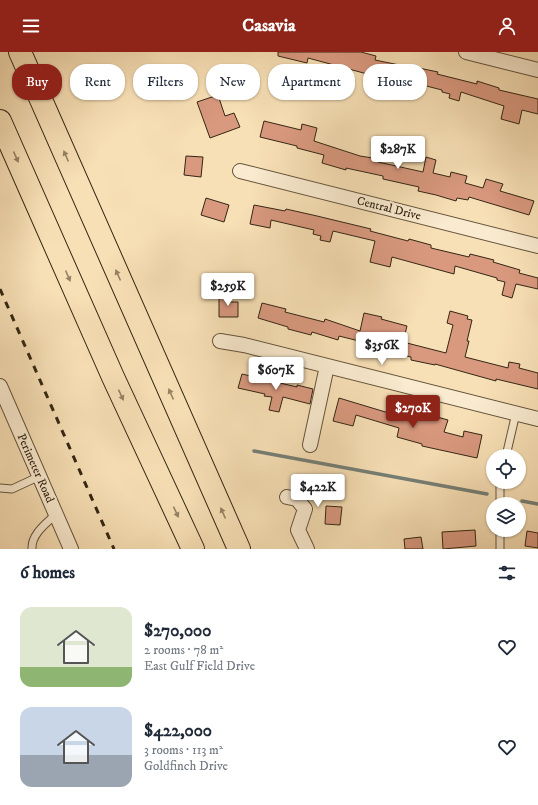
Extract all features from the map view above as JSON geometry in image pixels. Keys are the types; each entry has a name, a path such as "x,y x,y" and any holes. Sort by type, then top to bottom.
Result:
{"highway":[{"path":"20,52 239,549"},
{"path":"0,121 113,377 193,549"}],"street":[{"path":"466,52 538,70"},
{"name":"Central Drive","path":"240,171 538,246"},
{"path":"220,342 244,345 538,419"},
{"path":"310,445 327,366"},
{"name":"Perimeter Road","path":"0,386 72,549"},
{"path":"287,497 297,500 305,509 298,530 307,549"}],"lane":[{"path":"508,449 516,413"},
{"path":"0,488 12,488 40,476"},
{"path":"32,549 31,543 39,530 56,514"},
{"path":"500,537 500,549"}],"building":[{"path":"278,52 361,52 376,56 375,60 394,64 363,64 363,73 355,71 355,64 330,64 308,58 307,63 278,56"},
{"path":"427,70 438,72 437,74 477,84 477,81 499,88 499,90 538,99 538,114 522,110 519,124 501,119 504,106 461,92 459,101 449,98 450,94 442,92 442,90 427,86"},
{"path":"206,99 220,100 225,116 234,113 240,127 210,138 197,102"},
{"path":"264,121 301,130 302,124 317,128 314,141 360,156 379,159 378,162 423,172 426,157 436,160 433,173 450,177 451,172 467,176 465,183 483,188 486,179 503,184 500,191 534,201 529,215 469,197 468,200 457,198 456,201 418,191 419,187 383,179 383,176 346,168 346,170 322,163 324,155 297,148 297,146 260,137"},
{"path":"186,156 203,157 201,177 184,175"},
{"path":"206,198 229,205 224,222 201,215"},
{"path":"254,205 285,211 286,209 317,216 371,229 370,231 408,241 409,239 431,245 431,248 469,257 470,254 494,260 493,262 520,270 519,273 538,278 538,289 516,284 512,298 502,295 505,282 497,280 497,278 455,266 454,274 392,257 390,267 370,262 375,241 333,231 330,242 320,240 321,236 313,234 314,230 271,220 270,228 250,224"},
{"path":"219,294 229,294 229,302 238,302 238,317 219,317"},
{"path":"262,303 286,309 285,312 324,322 325,319 360,331 364,313 382,317 381,319 407,326 403,342 446,353 453,325 447,323 450,311 468,316 467,319 472,320 465,357 508,368 509,362 520,364 519,368 538,373 538,389 496,379 496,381 435,364 411,360 411,357 382,350 383,347 339,336 338,340 312,332 311,335 288,329 288,327 258,318"},
{"path":"242,374 297,387 297,385 313,389 310,404 283,397 279,412 269,410 272,397 238,388"},
{"path":"339,398 402,417 404,413 428,420 430,415 448,420 444,432 463,437 464,431 482,435 477,458 422,446 422,444 397,437 399,428 356,415 353,426 333,421"},
{"path":"326,506 342,507 340,525 325,524"},
{"path":"475,530 476,546 443,549 442,532"},
{"path":"527,531 538,533 538,548 525,546"},
{"path":"421,537 423,549 405,549 404,539"}],"waterway":[{"path":"254,451 487,494"},
{"path":"526,502 538,504"}],"railway":[{"path":"0,289 114,549"}]}
